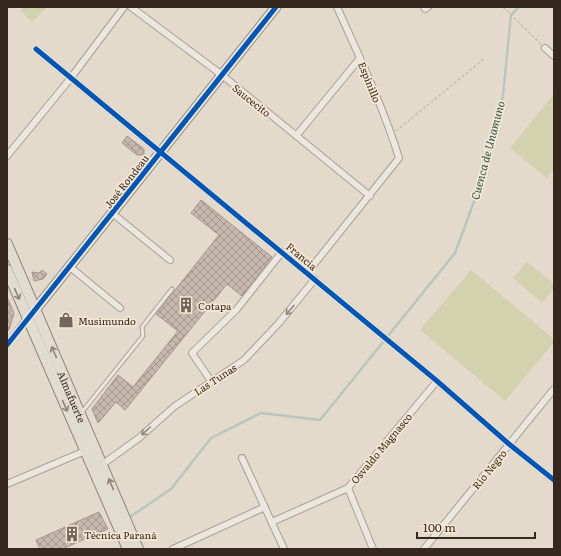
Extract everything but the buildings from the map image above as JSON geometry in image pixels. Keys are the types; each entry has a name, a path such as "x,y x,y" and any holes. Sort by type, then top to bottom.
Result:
{"main road":[{"name":"Almafuerte","path":"7,244 138,549"},
{"name":"Almafuerte","path":"7,270 128,549"}],"street":[{"path":"7,156 70,79 124,7"},
{"name":"Saucecito","path":"131,7 222,75 370,196"},
{"name":"José Rondeau","path":"35,310 276,7"},
{"name":"Espinillo","path":"337,7 392,135 399,158 370,196"},
{"path":"545,48 554,56"},
{"name":"Francia","path":"36,49 70,79 282,252 437,381 509,444 554,480"},
{"path":"296,136 360,58"},
{"path":"307,273 370,196"},
{"path":"112,213 170,260"},
{"path":"210,381 192,353 238,309 282,252"},
{"path":"70,267 120,308"},
{"name":"Las Tunas","path":"102,464 138,438 175,406 210,381 244,360 278,324 315,280"},
{"path":"7,345 9,338 35,310"},
{"name":"Osvaldo Magnasco","path":"272,522 348,488 437,381"},
{"name":"Río Negro","path":"424,549 554,389"},
{"path":"7,484 85,450"},
{"path":"242,458 284,549"},
{"path":"348,488 373,549"},
{"path":"173,549 265,507"}],"lane":[{"path":"80,413 143,336 142,327 172,289"}],"path":[{"path":"503,7 545,48"},
{"path":"392,135 484,59"}],"shaded area":[{"path":"23,7 47,7 32,22 20,10"},
{"path":"554,94 554,169 547,178 510,148"},
{"path":"527,262 554,284 554,289 542,303 513,278"},
{"path":"471,270 554,339 554,342 505,401 420,330"}],"waterway":[{"name":"Cuenca de Unamuno","path":"127,519 171,489 211,438 261,413 320,420 455,253 483,177 503,95 511,15 519,7"}],"cycle path":[{"path":"7,345 276,7"},
{"path":"36,49 437,381 509,444 554,480"}],"place":[{"name":"Cotapa","path":"186,305"},
{"name":"Musimundo","path":"66,320"},
{"name":"Técnica Paraná","path":"72,534"}]}
